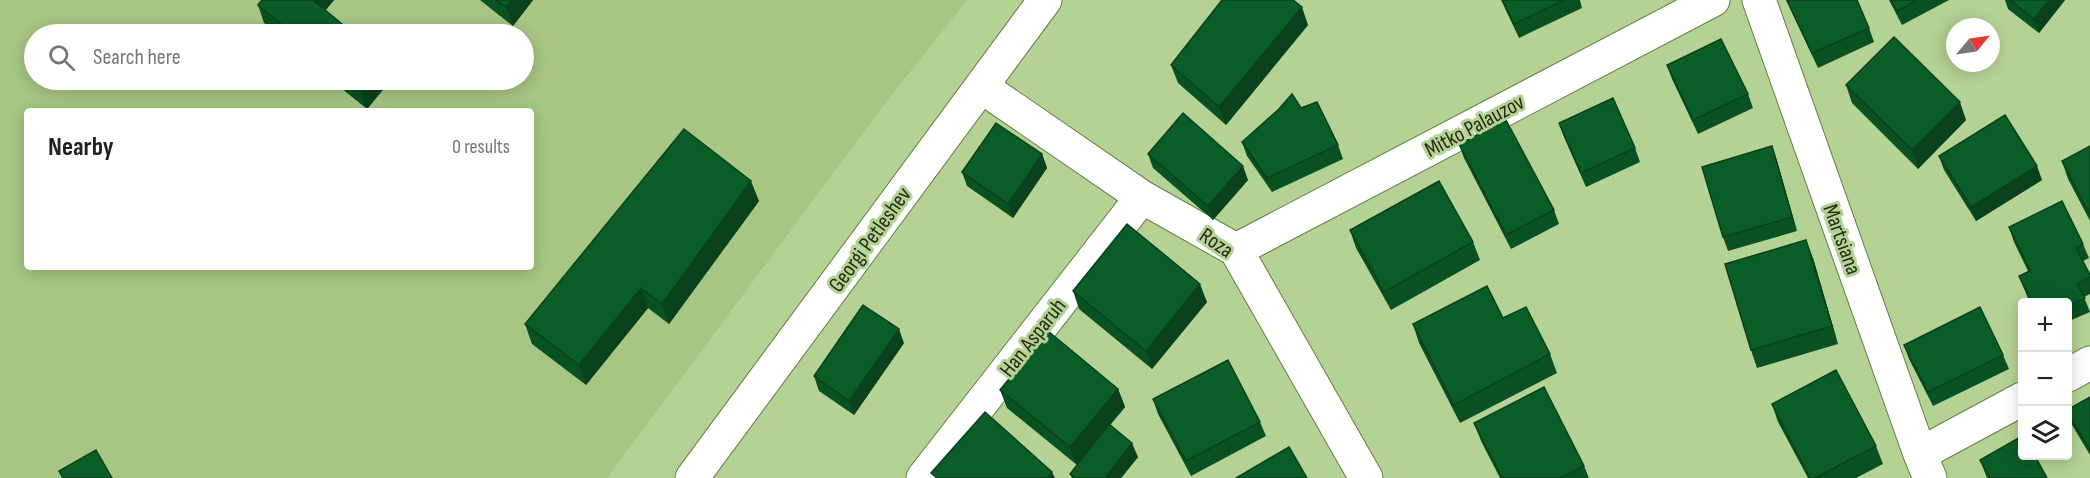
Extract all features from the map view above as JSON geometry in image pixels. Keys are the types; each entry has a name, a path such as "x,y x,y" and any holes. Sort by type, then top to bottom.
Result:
{"street":[{"name":"Georgi Petleshev","path":"692,478 1045,0"},
{"name":"Mitko Palauzov","path":"1236,250 1713,0"},
{"name":"Martsiana","path":"1759,0 1925,466"},
{"name":"Roza","path":"982,87 1142,197 1236,250 1366,478"},
{"name":"Han Asparuh","path":"923,478 1142,197"},
{"path":"2072,372 2090,363"},
{"path":"1925,466 2018,402"}],"shaded area":[{"path":"0,0 967,0 884,105 607,478 0,478"}],"building":[{"path":"262,0 313,0 342,24 281,24 258,5"},
{"path":"496,0 512,0 506,7"},
{"path":"1222,0 1293,0 1302,7 1219,107 1171,65"},
{"path":"1503,0 1564,0 1514,24"},
{"path":"1787,0 1857,0 1869,28 1812,53"},
{"path":"1891,0 1917,0 1897,11"},
{"path":"2010,0 2049,0 2034,19"},
{"path":"1894,37 1960,102 1912,150 1846,85"},
{"path":"1721,39 1748,94 1693,120 1667,65"},
{"path":"1292,94 1301,108 1317,102 1338,145 1267,178 1242,142 1278,110"},
{"path":"1613,98 1635,148 1581,173 1559,123"},
{"path":"1183,113 1243,166 1208,206 1148,154"},
{"path":"2005,115 2037,166 1971,207 1939,156"},
{"path":"1506,120 1554,210 1506,235 1459,144"},
{"path":"996,123 1042,154 1008,204 962,172"},
{"path":"684,129 751,181 662,304 641,288 579,365 525,324"},
{"path":"1772,146 1792,217 1723,237 1702,167"},
{"path":"2090,146 2090,215 2062,161"},
{"path":"1439,181 1473,242 1384,292 1350,230"},
{"path":"2062,201 2083,244 2076,248 2090,277 2077,284 2085,298 2072,304 2072,298 2030,298 2019,276 2030,271 2009,227"},
{"path":"1127,224 1200,284 1146,351 1073,291"},
{"path":"1806,240 1832,326 1751,350 1725,264"},
{"path":"1487,286 1503,318 1526,307 1550,354 1454,405 1413,324"},
{"path":"863,305 899,329 849,401 814,376"},
{"path":"1980,307 2003,355 1928,392 1904,345"},
{"path":"1048,331 1118,389 1070,447 1000,390"},
{"path":"1228,360 1260,422 1186,461 1153,399"},
{"path":"1836,370 1876,446 1815,478 1810,478 1772,404"},
{"path":"1544,387 1584,466 1561,478 1502,478 1474,423"},
{"path":"2090,397 2090,450 2072,420 2072,407"},
{"path":"985,412 1052,472 1047,478 937,478 931,473"},
{"path":"1109,424 1132,443 1105,478 1076,478 1070,474"},
{"path":"2018,438 2018,460 2037,460 2047,478 1990,478 1980,460"},
{"path":"1289,447 1307,478 1236,478"},
{"path":"96,450 112,478 63,478 59,471"}]}
